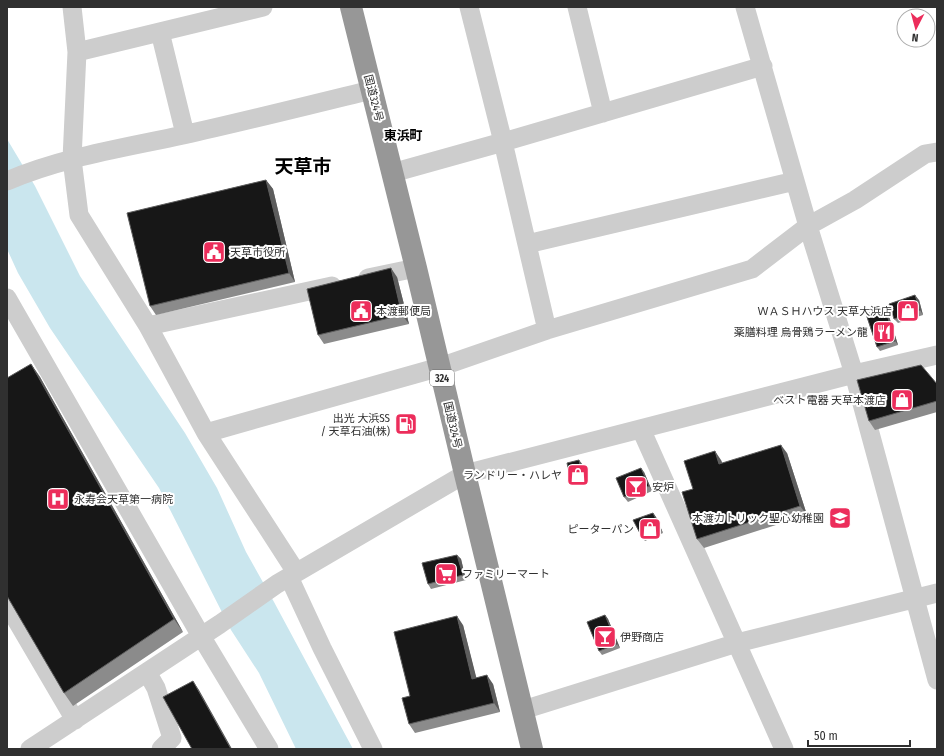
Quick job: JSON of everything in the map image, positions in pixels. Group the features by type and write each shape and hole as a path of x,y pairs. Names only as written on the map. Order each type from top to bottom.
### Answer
{"highway":[{"name":"国道324号","path":"351,7 416,268 464,474 532,749"}],"street":[{"path":"72,7 77,52 72,159 79,216 148,326 287,578 372,749"},
{"path":"77,52 263,7"},
{"path":"469,7 503,142 547,330"},
{"path":"577,7 603,113"},
{"path":"746,7 808,226 854,374 937,680"},
{"path":"160,32 185,134"},
{"path":"392,172 503,142 763,66"},
{"path":"7,180 30,171 72,159 372,90"},
{"path":"206,433 440,367 547,330 752,269 808,226 855,200 924,154 937,152"},
{"path":"527,244 795,181"},
{"path":"148,326 416,268"},
{"path":"7,298 40,371 269,749"},
{"path":"30,749 287,578 464,474 854,374 937,355"},
{"path":"641,429 784,749"},
{"path":"523,710 737,643 937,593"},
{"path":"7,604 75,720"},
{"path":"147,672 156,688 172,738 161,749"}],"water":[{"path":"7,139 35,186 80,276 185,433 217,488 246,552 353,749 296,749 259,673 231,630 159,488 50,328 18,273 7,249"}],"building":[{"name":"天草市役所","path":"266,180 289,273 150,306 127,213"},
{"name":"本渡郵便局","path":"391,268 402,315 318,335 307,289"},
{"path":"915,295 920,310 894,319 889,304"},
{"name":"薬膳料理 烏骨鶏ラーメン龍","path":"885,308 895,341 877,347 866,314"},
{"name":"永寿会天草第一病院","path":"31,364 174,619 64,693 7,596 7,378"},
{"name":"ベスト電器 天草本渡店","path":"921,365 937,384 937,401 869,421 857,380"},
{"path":"781,445 800,506 697,539 682,492 693,489 684,461 715,451 719,464"},
{"name":"ランドリー・ハレヤ","path":"579,460 583,479 571,482 567,463"},
{"name":"安炉","path":"641,468 649,486 624,497 616,478"},
{"name":"ピーターパン","path":"653,513 660,528 642,537 633,520"},
{"name":"ファミリーマート","path":"457,555 463,575 428,584 422,563"},
{"name":"伊野商店","path":"605,615 617,644 599,651 587,622"},
{"path":"457,616 472,679 487,675 494,703 409,724 402,698 410,696 394,632"},
{"path":"193,681 231,749 192,749 163,697"}],"place":[{"name":"天草市役所","path":"214,252"},
{"name":"本渡郵便局","path":"361,311"},
{"name":"ＷＡＳＨハウス 天草大浜店","path":"908,311"},
{"name":"薬膳料理 烏骨鶏ラーメン龍","path":"884,332"},
{"name":"ベスト電器 天草本渡店","path":"902,400"},
{"name":"出光 大浜SS / 天草石油(株)","path":"406,424"},
{"name":"ランドリー・ハレヤ","path":"578,475"},
{"name":"安炉","path":"636,487"},
{"name":"永寿会天草第一病院","path":"58,499"},
{"name":"本渡カトリック聖心幼稚園","path":"840,518"},
{"name":"ピーターパン","path":"650,529"},
{"name":"ファミリーマート","path":"446,574"},
{"name":"伊野商店","path":"605,637"}],"district":[{"name":"東浜町","path":"403,135"},
{"name":"天草市","path":"303,166"}]}
